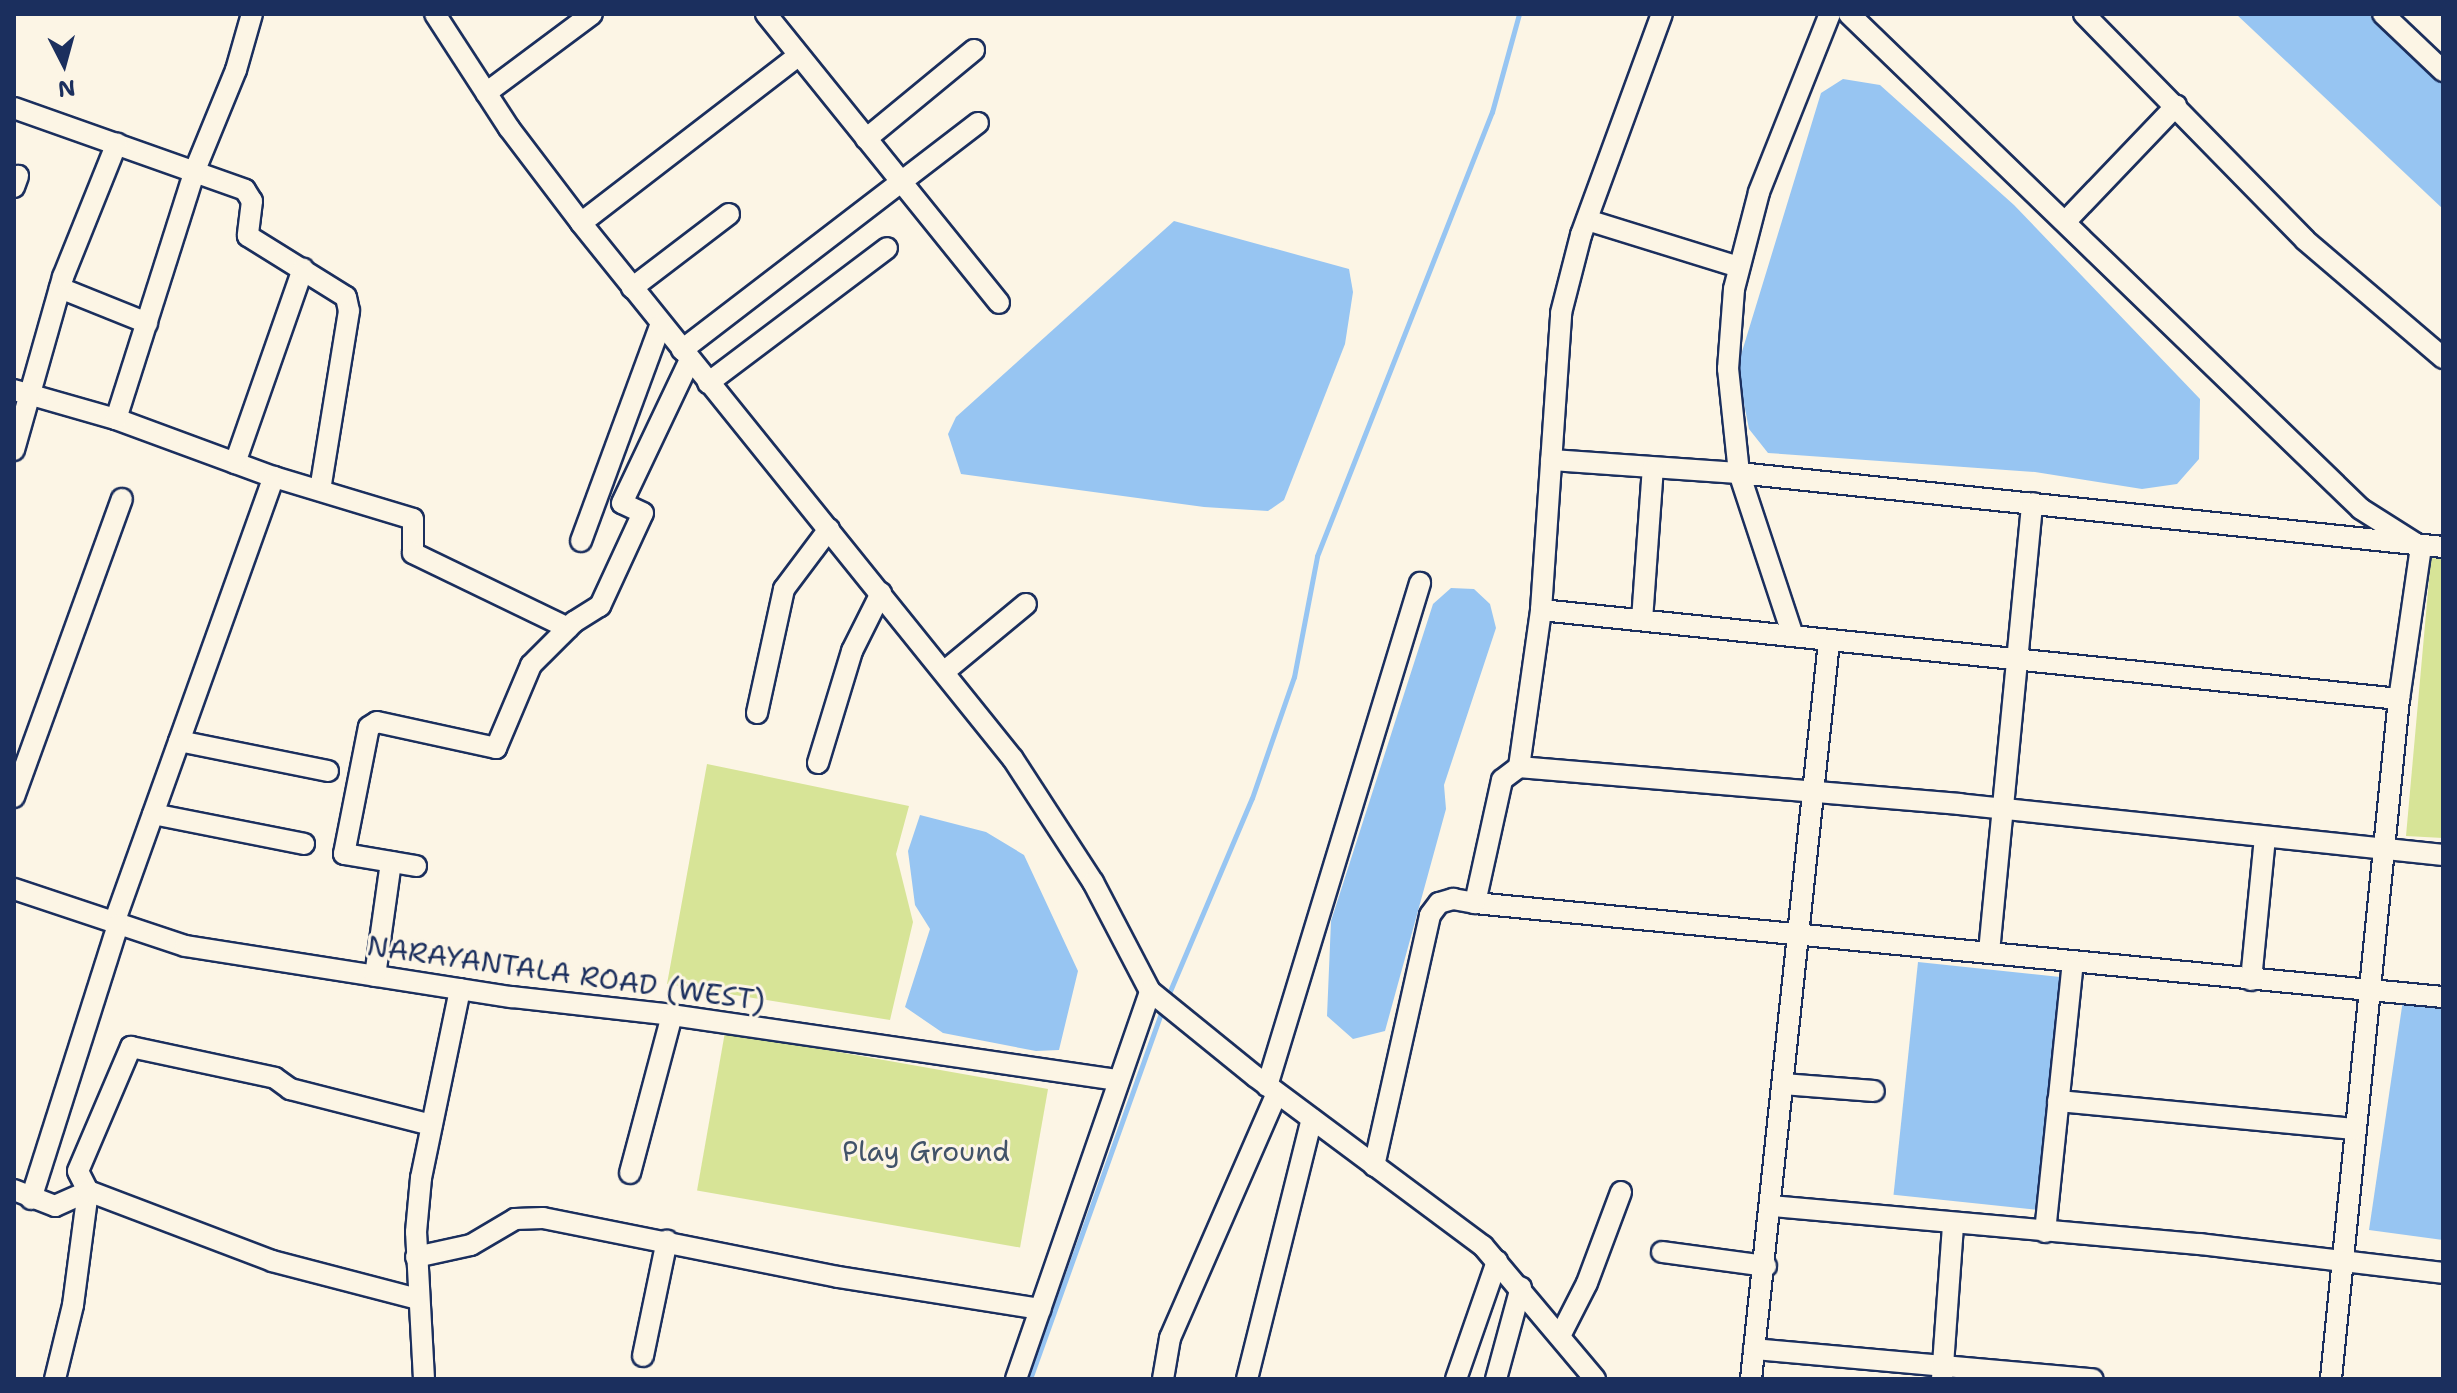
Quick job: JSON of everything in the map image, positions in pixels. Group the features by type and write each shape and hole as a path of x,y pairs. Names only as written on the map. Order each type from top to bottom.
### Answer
{"street":[{"path":"116,419 195,170 236,70 252,14"},
{"path":"435,14 486,93 581,223 1013,759 1093,882 1150,991 1272,1089 1497,1261 1595,1379"},
{"path":"486,93 592,14"},
{"path":"766,14 999,303"},
{"path":"1519,767 1541,610 1561,313 1587,220 1662,14"},
{"path":"1793,636 1739,473 1728,369 1739,267 1759,192 1830,14"},
{"path":"1849,14 2361,509 2421,547"},
{"path":"2084,14 2305,240 2443,358"},
{"path":"2383,14 2443,71"},
{"path":"866,139 974,50"},
{"path":"581,223 798,56"},
{"path":"2065,222 2176,106"},
{"path":"14,108 195,170 251,193 248,236 303,269 349,304 320,490"},
{"path":"416,866 344,854 372,723 496,748 531,665 568,628 600,606 643,513 622,503 686,355 978,123"},
{"path":"14,450 21,393 117,143"},
{"path":"632,288 729,214"},
{"path":"1587,220 1739,267"},
{"path":"708,383 887,248"},
{"path":"235,463 303,269"},
{"path":"60,288 147,323"},
{"path":"581,541 661,324"},
{"path":"21,393 116,419 274,477 413,519 413,553 568,628"},
{"path":"1551,460 1739,473 2443,547"},
{"path":"1642,620 1653,468"},
{"path":"274,477 153,814 22,1194 55,1206 88,1191 285,1265 418,1299"},
{"path":"14,797 122,499"},
{"path":"1989,952 2032,503"},
{"path":"757,713 784,589 829,529"},
{"path":"2331,1379 2399,699 2421,547"},
{"path":"1163,1379 1170,1338 1272,1089 1420,583"},
{"path":"818,763 852,651 881,593"},
{"path":"945,671 1026,604"},
{"path":"1541,610 2399,699"},
{"path":"1751,1379 1766,1266 1796,937 1815,792 1829,642"},
{"path":"179,741 328,771"},
{"path":"1475,903 1502,780 1519,767 2003,808 2443,855"},
{"path":"153,814 304,844"},
{"path":"2251,980 2265,838"},
{"path":"375,976 391,862"},
{"name":"NARAYANTALA ROAD (WEST)","path":"14,889 185,946 460,989 672,1015 1118,1080"},
{"path":"1374,1166 1430,915 1439,903 1453,899 1796,937 1989,952 2443,997"},
{"path":"2045,1232 2073,962"},
{"path":"424,1379 416,1257 421,1178 460,989"},
{"path":"1016,1379 1150,991"},
{"path":"630,1173 672,1015"},
{"path":"55,1379 73,1305 88,1191 78,1171 131,1047 275,1078 290,1089 431,1125"},
{"path":"1783,1084 1874,1091"},
{"path":"2058,1101 2355,1129"},
{"path":"1247,1379 1312,1119"},
{"path":"1560,1336 1587,1283 1621,1192"},
{"path":"1772,1206 2443,1273"},
{"path":"416,1257 471,1245 515,1219 543,1218 667,1240 838,1277 1040,1309"},
{"path":"1943,1371 1953,1225"},
{"path":"643,1356 667,1240"},
{"path":"1662,1252 1766,1266"},
{"path":"1456,1379 1497,1261"},
{"path":"1496,1379 1521,1287"},
{"path":"1754,1349 1943,1371 2093,1379"}],"green space":[{"path":"2431,558 2443,559 2443,838 2406,836"},
{"path":"707,764 909,806 896,854 913,922 890,1020 667,984"},
{"name":"Play Ground","path":"725,1032 1048,1089 1020,1248 697,1191"}],"water":[{"path":"2236,14 2368,14 2443,84 2443,209"},
{"path":"1843,79 1880,85 2014,205 2200,399 2199,459 2177,484 2142,489 2035,472 1768,453 1749,429 1737,368 1821,93"},
{"path":"1174,221 1349,269 1353,292 1345,344 1284,500 1268,511 1204,507 961,474 948,434 956,417"},
{"path":"1451,588 1474,589 1490,604 1496,628 1444,785 1446,809 1385,1031 1353,1039 1327,1016 1331,921 1433,604"},
{"path":"920,815 986,832 1024,855 1078,971 1059,1050 1036,1051 943,1033 905,1007 930,929 915,905 908,851"},
{"path":"1918,962 2060,977 2036,1210 1894,1195"},
{"path":"2403,1000 2443,1004 2443,1240 2369,1230"}],"waterway":[{"path":"1167,998 1252,798 1294,677 1317,556 1492,112 1519,14"},
{"path":"1030,1379 1163,1007"}]}
